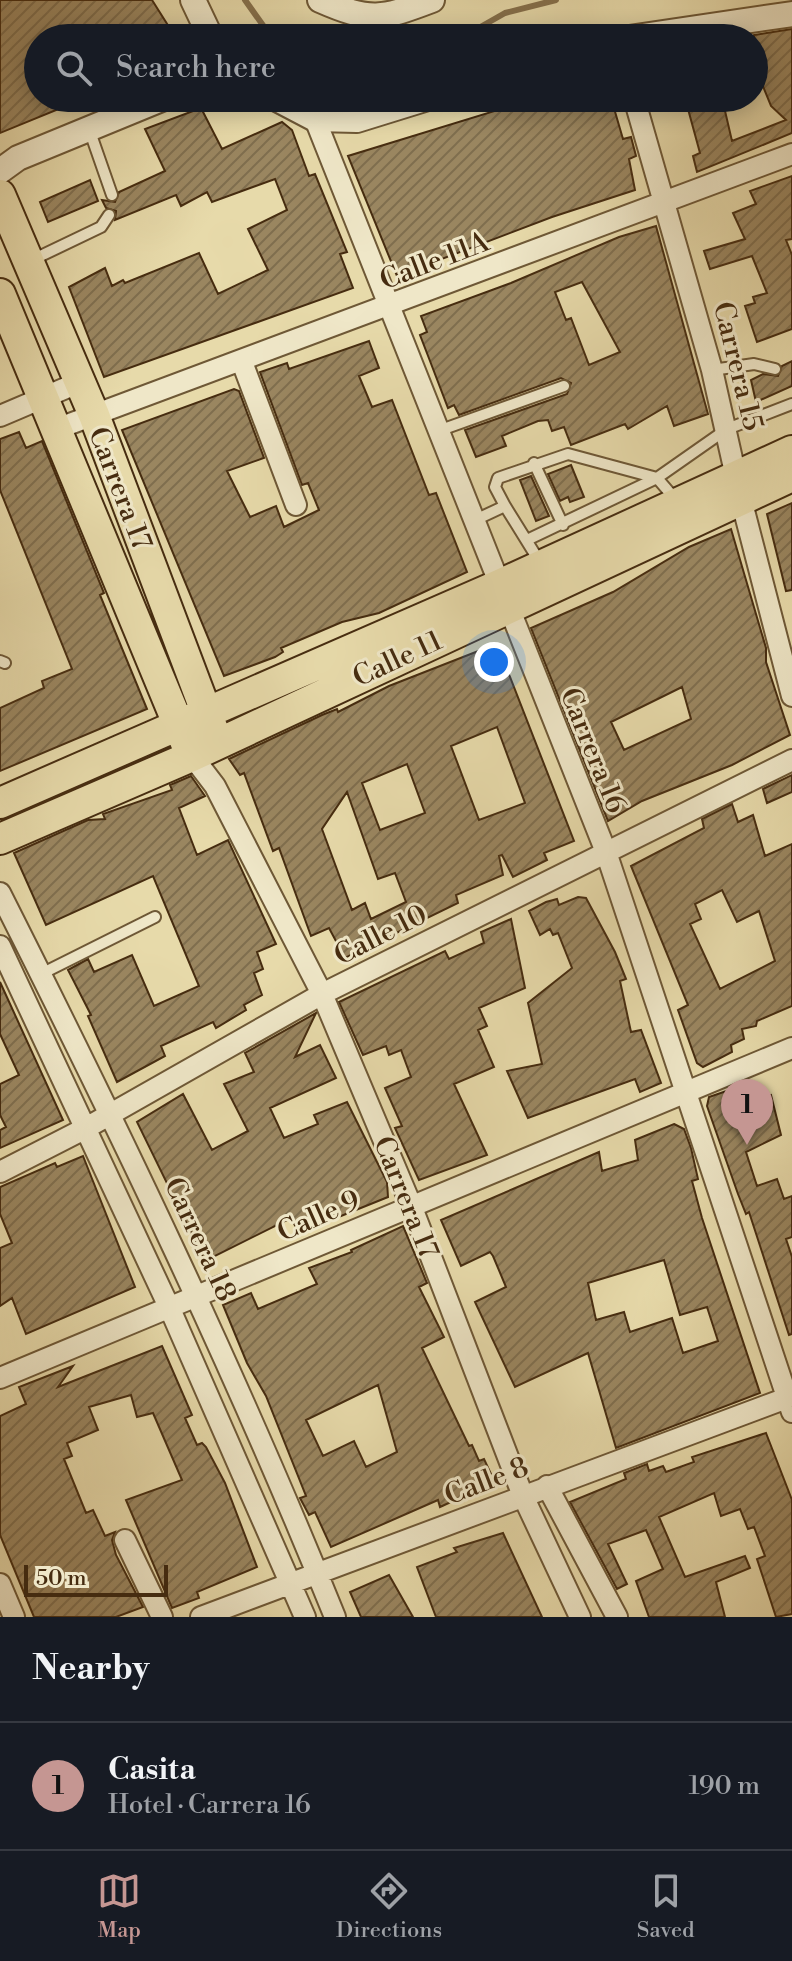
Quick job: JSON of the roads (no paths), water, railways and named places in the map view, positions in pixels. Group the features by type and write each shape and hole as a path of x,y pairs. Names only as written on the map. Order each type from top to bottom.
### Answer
{"main road":[{"name":"Carrera 17","path":"0,195 94,415 205,712 206,749"},
{"name":"Carrera 17","path":"0,294 59,428 177,724 206,749"},
{"name":"Calle 11","path":"0,839 206,749 501,596 739,488 792,451"},
{"name":"Calle 11","path":"0,803 205,712 501,596 534,553 680,504 792,476"}],"street":[{"path":"193,0 204,24"},
{"path":"320,0 350,14 386,17 432,0"},
{"path":"724,24 792,14"},
{"path":"6,162 130,112"},
{"path":"302,112 315,119 357,120 383,112"},
{"name":"Carrera 15","path":"638,112 712,370 792,696"},
{"name":"Carrera 16","path":"315,119 501,596 606,852 790,1402"},
{"name":"Calle 11A","path":"59,428 792,154"},
{"path":"242,362 296,505"},
{"path":"0,416 80,382"},
{"name":"Carrera 17","path":"206,749 215,786 322,994 411,1205 523,1496 580,1617"},
{"name":"Carrera 17","path":"206,749 215,786"},
{"name":"Calle 10","path":"0,1172 86,1128 322,994 792,760"},
{"name":"Carrera 18","path":"0,893 111,1113 198,1297 335,1617"},
{"name":"Carrera 18","path":"0,946 170,1309 305,1617"},
{"name":"Calle 9","path":"0,1378 792,1048"},
{"name":"Calle 8","path":"201,1617 547,1486 790,1402"},
{"path":"547,1486 617,1617"},
{"path":"125,1540 162,1617"},
{"path":"0,1584 14,1617"}],"lane":[{"path":"89,129 112,195"},
{"path":"29,262 101,227 109,215"},
{"path":"712,370 754,364 775,369"},
{"path":"437,431 564,386"},
{"path":"680,504 657,478 568,454 534,463 498,478 495,487 534,553 563,525 657,478 727,429 792,404"},
{"path":"534,463 563,525"},
{"path":"472,521 505,506"},
{"path":"41,974 155,917"}],"waterway":[{"path":"245,0 262,24"},
{"path":"486,24 505,13 556,0"}],"place":[{"name":"Casita","path":"747,1145"}]}
